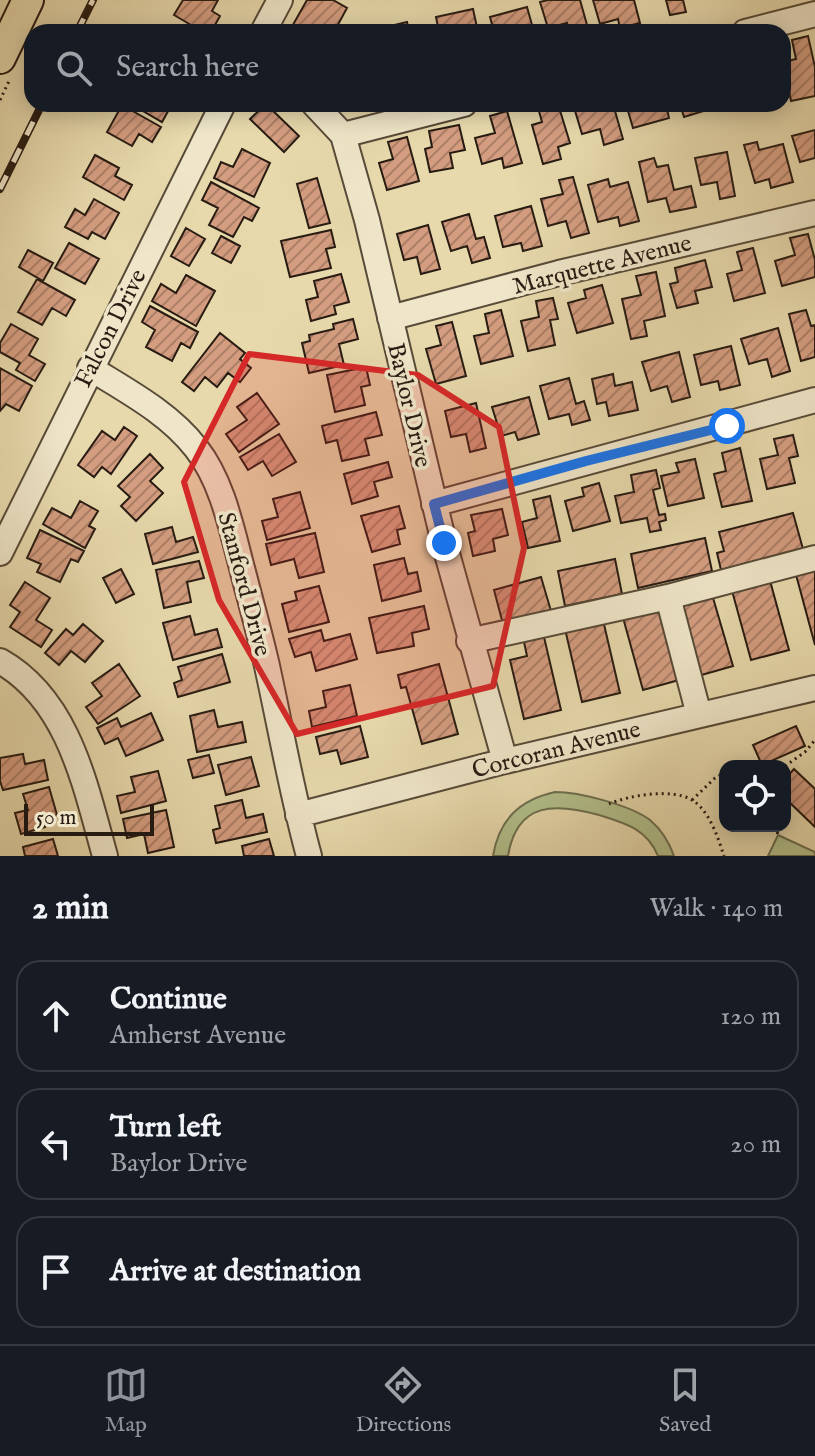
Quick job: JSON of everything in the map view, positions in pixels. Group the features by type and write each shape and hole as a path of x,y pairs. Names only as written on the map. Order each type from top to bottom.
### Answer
{"main road":[{"path":"0,58 28,0"}],"street":[{"path":"267,24 280,0"},
{"path":"776,24 815,14"},
{"name":"Falcon Drive","path":"0,553 219,112"},
{"name":"Baylor Drive","path":"321,112 343,135 367,220 469,641 505,761"},
{"path":"343,135 433,112"},
{"name":"Marquette Avenue","path":"390,318 573,270 815,213"},
{"name":"Stanford Drive","path":"90,368 169,421 196,448 213,476 231,528 266,662 309,856"},
{"path":"434,504 815,400"},
{"path":"469,641 668,597 815,558"},
{"path":"668,597 699,715"},
{"path":"0,661 28,682 58,717 84,783 105,856"},
{"name":"Corcoran Avenue","path":"298,815 505,761 815,688"}],"path":[{"path":"791,762 815,740"},
{"path":"692,800 719,776"},
{"path":"609,804 626,797 647,794 692,800 717,832 724,856"}],"highlighted area":[{"path":"249,354 418,375 499,427 524,548 493,686 297,734 219,600 184,482"}],"green space":[{"path":"555,792 604,800 641,814 662,832 674,856 658,856 648,839 626,824 583,811 554,808 529,816 520,825 508,856 493,856 500,832 513,814 531,800"},
{"path":"778,835 815,852 815,856 768,856"}],"building":[{"path":"183,0 218,0 212,11 220,16 216,24 189,24 174,15"},
{"path":"307,0 333,0 347,8 338,24 293,24"},
{"path":"580,0 587,24 547,24 540,2"},
{"path":"593,0 634,0 640,23 619,24 618,19 600,24"},
{"path":"666,0 683,0 686,12 670,15"},
{"path":"527,7 532,24 492,24 490,17"},
{"path":"473,9 476,24 437,24 436,17"},
{"path":"808,36 815,67 815,96 791,101 791,60 796,59 792,40"},
{"path":"118,112 134,112 161,127 152,142 139,134 132,146 107,132"},
{"path":"145,112 168,112 162,122"},
{"path":"257,112 274,112 299,136 284,152 250,119"},
{"path":"507,112 522,163 504,168 502,158 482,164 475,138 495,133 490,116"},
{"path":"539,112 560,112 570,143 558,147 561,159 543,164 532,125 542,122"},
{"path":"575,112 615,112 623,139 604,145 600,129 582,134"},
{"path":"628,112 668,112 669,118 633,128"},
{"path":"682,112 700,112 684,117"},
{"path":"459,125 465,150 450,153 453,168 430,172 425,149 432,147 429,131"},
{"path":"815,130 815,158 800,162 792,136"},
{"path":"407,137 419,181 387,190 379,163 393,159 388,142"},
{"path":"757,142 759,150 783,144 793,182 771,188 769,179 755,183 744,145"},
{"path":"242,149 270,163 254,197 214,178 221,162 233,167"},
{"path":"727,152 735,196 720,199 717,182 701,185 695,158"},
{"path":"95,155 119,168 115,176 132,185 124,200 83,177"},
{"path":"654,158 657,167 668,165 674,190 691,186 696,207 670,212 666,198 648,202 639,162"},
{"path":"573,177 589,233 571,238 566,221 548,226 541,199 563,194 559,180"},
{"path":"317,178 330,223 309,228 297,184"},
{"path":"608,179 610,187 628,182 639,221 620,226 618,217 598,222 588,185"},
{"path":"211,182 259,208 252,221 244,217 233,237 209,225 218,208 202,200"},
{"path":"94,199 119,213 105,239 92,232 88,239 65,227 75,209 85,215"},
{"path":"531,206 542,246 523,251 521,243 503,247 495,216"},
{"path":"469,214 476,239 484,237 490,258 472,263 467,246 451,251 442,222"},
{"path":"428,225 440,269 421,274 417,257 404,260 397,234"},
{"path":"186,228 205,239 189,266 171,256"},
{"path":"331,230 335,247 326,249 331,268 290,277 281,241"},
{"path":"808,234 815,260 815,277 782,286 775,261 795,255 790,238"},
{"path":"221,236 240,246 231,263 212,253"},
{"path":"69,243 99,259 85,284 55,268"},
{"path":"753,248 765,293 734,301 727,274 742,270 737,252"},
{"path":"28,250 53,263 43,281 19,267"},
{"path":"705,260 712,287 695,291 698,303 677,308 670,284 678,282 675,268"},
{"path":"656,272 665,316 644,321 647,336 631,339 622,299 641,295 636,276"},
{"path":"341,274 349,302 334,306 336,314 311,321 306,300 318,297 314,281"},
{"path":"186,275 215,291 196,326 152,301 161,284 176,293"},
{"path":"37,279 75,300 66,316 52,308 42,325 18,312"},
{"path":"602,285 613,323 577,333 568,303 586,298 584,290"},
{"path":"553,298 558,319 550,320 555,345 528,351 521,321 539,317 536,301"},
{"path":"150,306 198,332 190,348 181,343 172,361 146,347 155,330 142,322"},
{"path":"501,310 513,356 481,364 474,336 489,333 485,314"},
{"path":"806,310 811,326 815,325 815,357 801,361 789,314"},
{"path":"353,319 358,339 339,344 344,365 309,373 302,343 310,341 309,335 334,329 333,324"},
{"path":"452,322 466,376 436,384 426,349 441,345 436,326"},
{"path":"11,324 38,339 29,355 45,364 35,381 16,370 20,363 0,352 0,343"},
{"path":"778,328 790,371 772,377 767,359 749,364 741,339"},
{"path":"220,333 245,353 240,359 251,368 240,382 228,373 217,387 205,377 194,391 182,382"},
{"path":"731,346 740,385 720,390 718,381 701,385 694,355"},
{"path":"679,352 690,397 672,402 667,386 651,391 642,362"},
{"path":"366,367 370,385 361,387 365,405 335,412 327,375"},
{"path":"0,368 32,386 19,411 6,404 0,411"},
{"path":"613,374 615,386 632,382 638,410 609,416 606,402 597,404 592,379"},
{"path":"569,378 576,404 584,401 590,420 572,425 569,414 549,419 540,386"},
{"path":"257,393 279,424 239,452 226,434 247,420 237,407"},
{"path":"529,397 539,434 518,440 515,432 501,436 492,407"},
{"path":"476,403 486,448 470,452 466,434 451,437 445,411"},
{"path":"376,412 382,435 365,439 369,455 342,461 337,440 326,443 322,426"},
{"path":"124,427 137,436 111,474 102,467 94,477 78,465 102,431 115,440"},
{"path":"279,434 296,462 272,476 263,461 248,470 240,457"},
{"path":"793,435 798,456 789,458 795,483 767,489 760,459 778,455 774,439"},
{"path":"740,448 752,501 722,507 714,474 726,471 722,453"},
{"path":"150,454 163,468 150,481 163,493 136,521 121,506 130,497 118,486"},
{"path":"695,459 704,498 668,506 661,476 679,472 676,463"},
{"path":"388,462 392,477 374,482 378,496 352,504 344,474"},
{"path":"656,470 660,488 653,490 659,515 665,514 666,520 659,522 661,530 650,532 647,518 621,523 615,496 634,492 631,475"},
{"path":"599,483 610,521 573,531 565,501 584,496 582,488"},
{"path":"300,492 310,528 267,540 262,521 278,517 273,499"},
{"path":"550,496 560,541 528,548 522,522 537,518 533,500"},
{"path":"80,501 98,511 89,526 95,529 85,548 43,524 52,508 71,518"},
{"path":"399,506 405,528 397,530 400,544 372,552 361,516"},
{"path":"502,509 508,535 493,539 495,551 473,556 468,533 475,531 471,515"},
{"path":"793,513 803,549 721,570 717,553 724,551 719,532"},
{"path":"172,527 176,542 193,537 198,552 153,564 145,534"},
{"path":"40,530 84,551 78,562 71,559 60,582 37,572 41,564 27,558"},
{"path":"315,533 324,572 299,578 294,559 271,565 266,544"},
{"path":"705,538 712,571 638,588 631,554"},
{"path":"404,558 408,574 417,572 421,591 382,601 374,565"},
{"path":"615,559 622,594 565,606 558,571"},
{"path":"199,561 204,578 187,582 191,602 164,608 156,570"},
{"path":"815,566 815,645 795,571"},
{"path":"121,569 134,594 116,603 103,578"},
{"path":"541,577 551,611 503,624 494,590"},
{"path":"769,577 789,650 751,660 731,587"},
{"path":"25,582 50,598 36,620 52,630 41,647 10,627 20,612 10,605"},
{"path":"319,586 329,622 289,632 282,604 297,600 295,592"},
{"path":"711,591 733,666 698,676 676,601"},
{"path":"657,605 679,680 643,690 622,614"},
{"path":"424,606 429,629 412,633 414,646 377,653 369,618"},
{"path":"190,616 195,635 217,629 222,647 173,660 163,623"},
{"path":"603,620 620,693 582,702 565,629"},
{"path":"83,624 103,641 85,662 71,651 59,665 45,653 66,629 73,635"},
{"path":"321,630 324,641 350,634 357,659 316,671 311,652 295,657 289,639"},
{"path":"544,637 561,710 524,719 510,660 527,656 524,642"},
{"path":"222,654 230,682 178,697 174,683 182,680 178,667"},
{"path":"119,664 140,696 98,724 86,707 102,696 92,683"},
{"path":"439,664 458,734 422,744 406,687 401,688 398,675"},
{"path":"350,685 357,716 312,727 309,711 326,707 323,691"},
{"path":"214,710 218,727 242,722 246,742 197,752 190,716"},
{"path":"151,713 163,740 126,756 118,738 105,744 97,728 117,718 121,727"},
{"path":"360,726 368,757 341,764 337,750 320,754 316,737"},
{"path":"796,726 805,746 773,760 760,760 753,745"},
{"path":"23,754 25,764 44,760 48,780 3,790 0,758"},
{"path":"209,755 214,773 193,778 188,760"},
{"path":"251,757 259,786 226,795 218,765"},
{"path":"794,769 815,789 815,827 791,804 791,772"},
{"path":"158,771 166,801 121,813 117,796 135,792 131,777"},
{"path":"49,787 57,815 43,819 45,827 21,834 15,813 28,810 23,794"},
{"path":"242,800 246,818 263,814 267,832 216,843 213,830 220,828 215,806"},
{"path":"166,810 174,847 148,853 144,834 127,838 123,819"},
{"path":"53,839 58,856 25,856 23,847"},
{"path":"269,839 274,856 244,856 242,846"}],"railway":[{"path":"81,24 93,0"},
{"path":"0,189 38,112"}],"route":[{"path":"444,543 434,504 586,461 727,426"}]}
